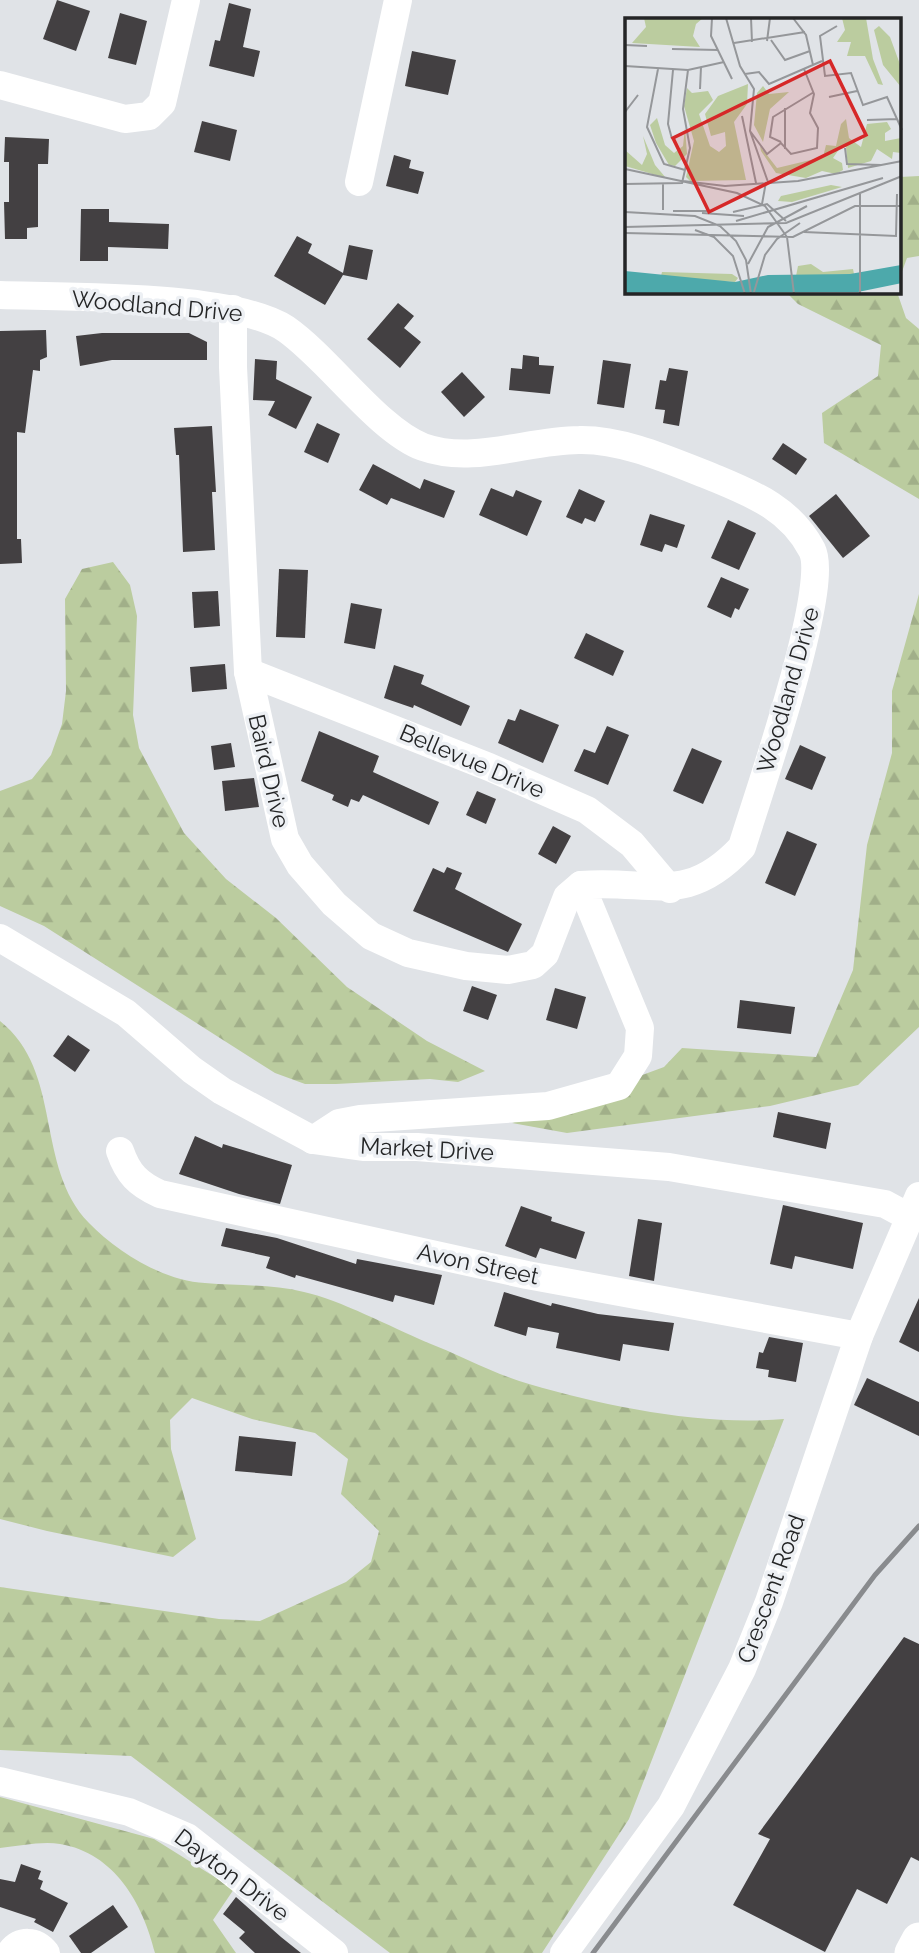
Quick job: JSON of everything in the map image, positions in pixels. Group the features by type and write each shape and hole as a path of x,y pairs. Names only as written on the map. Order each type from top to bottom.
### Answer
{"main road":[{"path":"912,1953 919,1940"}],"street":[{"path":"0,85 124,119 149,116 162,103 186,0"},
{"path":"359,182 398,0"},
{"name":"Woodland Drive","path":"0,295 167,302 250,312 284,328 313,351 399,434 423,447 452,453 579,440 609,443 673,462 760,496 789,517 813,552 816,576 811,618 742,847 724,867 693,883 670,889 617,882 581,885"},
{"name":"Baird Drive","path":"233,309 233,367 248,672 285,839 300,865 334,904 371,936 408,953 466,966 508,970 533,965 545,954 567,897 581,885"},
{"name":"Bellevue Drive","path":"248,672 489,767 587,810 632,844 670,889"},
{"path":"313,1140 339,1123 360,1119 548,1106 619,1086 638,1056 640,1028 581,885"},
{"name":"Market Drive","path":"0,938 126,1013 192,1070 222,1091 313,1140 363,1147 417,1147 669,1167 884,1204 912,1224"},
{"name":"Avon Street","path":"120,1151 126,1168 141,1186 160,1194 527,1275 859,1336"},
{"name":"Crescent Road","path":"564,1953 671,1806 742,1669 769,1602 859,1336 912,1224"},
{"name":"Dayton Drive","path":"0,1781 129,1812 187,1837 334,1953"},
{"path":"10,1953 21,1943 29,1942 37,1944 46,1953"}],"green space":[{"path":"919,176 919,256 907,258 902,272 902,177"},
{"path":"788,294 898,294 906,318 919,329 919,499 824,443 822,413 878,376 881,345 798,304"},
{"path":"113,562 130,585 137,616 133,715 139,748 184,833 226,879 276,918 347,987 427,1041 485,1071 458,1082 430,1079 305,1084 275,1073 44,926 0,906 0,791 32,779 51,755 62,724 66,691 65,599 82,569"},
{"path":"919,594 919,1027 858,1085 770,1106 567,1133 512,1123 664,1067 682,1048 816,1057 853,970 867,845 892,753 892,691"},
{"path":"0,1021 20,1042 33,1066 42,1092 61,1175 72,1200 100,1234 142,1263 189,1281 279,1288 318,1296 503,1375 591,1400 688,1417 720,1420 784,1419 629,1819 542,1953 390,1953 131,1756 0,1750 0,1587 219,1619 260,1621 346,1582 371,1562 379,1531 341,1494 348,1459 315,1433 252,1419 192,1398 170,1420 171,1449 196,1539 173,1557 0,1519"},
{"path":"0,1797 154,1839 234,1889 213,1920 236,1953 155,1953 134,1899 124,1884 96,1858 79,1849 53,1843 0,1848"}],"building":[{"path":"57,0 90,11 76,51 43,39"},
{"path":"229,3 251,9 243,47 260,51 254,77 209,66 215,40 220,41"},
{"path":"120,13 147,21 136,65 108,58"},
{"path":"412,51 456,60 448,95 405,86"},
{"path":"202,121 237,130 230,161 194,152"},
{"path":"5,137 49,139 48,164 38,164 38,227 27,228 27,239 5,239 4,202 9,202 9,162 4,162"},
{"path":"394,155 411,160 409,168 424,172 418,194 386,186"},
{"path":"81,209 109,209 109,222 169,224 168,249 108,247 108,261 80,261"},
{"path":"297,236 312,244 308,253 343,273 349,245 373,250 367,280 343,275 325,305 274,276"},
{"path":"398,303 414,316 404,328 421,342 400,368 367,339"},
{"path":"46,330 47,357 40,360 40,371 33,370 25,433 17,432 17,539 21,539 22,563 0,564 0,331"},
{"path":"102,333 189,333 207,342 207,360 112,360 80,366 76,336"},
{"path":"523,355 539,357 539,365 554,366 550,394 509,390 511,368 522,369"},
{"path":"255,359 277,361 276,379 312,397 296,429 268,415 275,401 253,400"},
{"path":"603,360 631,364 624,408 597,404"},
{"path":"669,368 688,371 679,426 663,423 665,410 655,409 660,380 666,381"},
{"path":"462,372 485,397 464,417 441,392"},
{"path":"317,423 340,434 328,463 304,452"},
{"path":"212,426 216,492 212,492 215,550 183,552 179,455 176,455 174,428"},
{"path":"783,443 807,459 796,475 772,459"},
{"path":"373,464 420,489 424,479 455,491 444,518 391,498 387,505 359,490"},
{"path":"491,488 513,497 516,490 542,501 527,536 479,515"},
{"path":"579,489 605,501 595,522 585,518 582,524 566,517"},
{"path":"836,494 870,536 843,558 809,516"},
{"path":"650,514 685,525 677,548 665,544 662,552 640,545"},
{"path":"728,520 756,533 739,570 711,558"},
{"path":"279,569 308,570 305,638 276,637"},
{"path":"721,577 749,589 739,610 735,608 731,618 707,607"},
{"path":"218,591 220,626 194,628 192,592"},
{"path":"351,603 382,609 375,649 344,643"},
{"path":"586,633 624,651 613,676 574,658"},
{"path":"225,664 227,689 192,692 190,667"},
{"path":"394,665 424,675 421,684 470,706 461,726 414,705 413,708 384,698"},
{"path":"520,709 559,725 543,763 498,743 508,719 515,721"},
{"path":"607,726 629,735 608,785 574,771 584,749 595,753"},
{"path":"319,731 379,756 373,772 439,802 429,825 363,795 359,802 351,799 348,807 332,800 334,795 301,781"},
{"path":"231,743 235,767 214,770 211,746"},
{"path":"800,745 826,757 812,790 785,779"},
{"path":"692,748 722,761 703,804 673,791"},
{"path":"254,778 259,807 225,811 222,781"},
{"path":"477,791 496,799 486,824 466,815"},
{"path":"553,826 571,836 556,864 538,854"},
{"path":"787,831 817,844 795,896 765,883"},
{"path":"447,867 462,873 455,889 522,924 508,952 413,911 433,868 444,873"},
{"path":"472,986 497,995 488,1020 463,1011"},
{"path":"555,988 586,997 577,1029 546,1020"},
{"path":"740,1000 795,1007 791,1034 737,1028"},
{"path":"68,1035 90,1050 75,1072 53,1056"},
{"path":"778,1112 831,1123 826,1149 773,1137"},
{"path":"195,1136 222,1148 223,1144 292,1165 280,1204 179,1174"},
{"path":"783,1205 863,1223 853,1269 795,1256 792,1269 770,1264"},
{"path":"521,1206 552,1217 551,1221 585,1232 576,1259 540,1248 536,1258 505,1246"},
{"path":"638,1219 662,1223 654,1281 629,1276"},
{"path":"226,1228 277,1238 356,1264 357,1259 442,1275 434,1305 395,1295 393,1302 296,1275 295,1278 266,1268 270,1257 221,1246"},
{"path":"504,1292 551,1306 552,1303 598,1314 674,1323 669,1351 623,1344 620,1361 556,1348 559,1333 528,1327 526,1336 494,1326"},
{"path":"919,1298 919,1352 899,1342"},
{"path":"769,1337 803,1343 796,1382 768,1377 769,1370 756,1368 759,1352 763,1353"},
{"path":"867,1378 919,1402 919,1436 854,1405"},
{"path":"239,1436 296,1442 292,1476 235,1471"},
{"path":"904,1637 919,1644 919,1861 911,1857 887,1904 857,1889 825,1952 733,1905 770,1839 758,1834"},
{"path":"21,1864 41,1871 38,1879 43,1881 40,1889 68,1903 53,1932 34,1922 36,1919 0,1907 0,1879 15,1882"},
{"path":"236,1897 301,1953 255,1953 239,1938 245,1932 223,1914"},
{"path":"113,1905 128,1927 91,1953 81,1953 69,1936"}],"railway":[{"path":"593,1953 875,1575 919,1526"}]}
